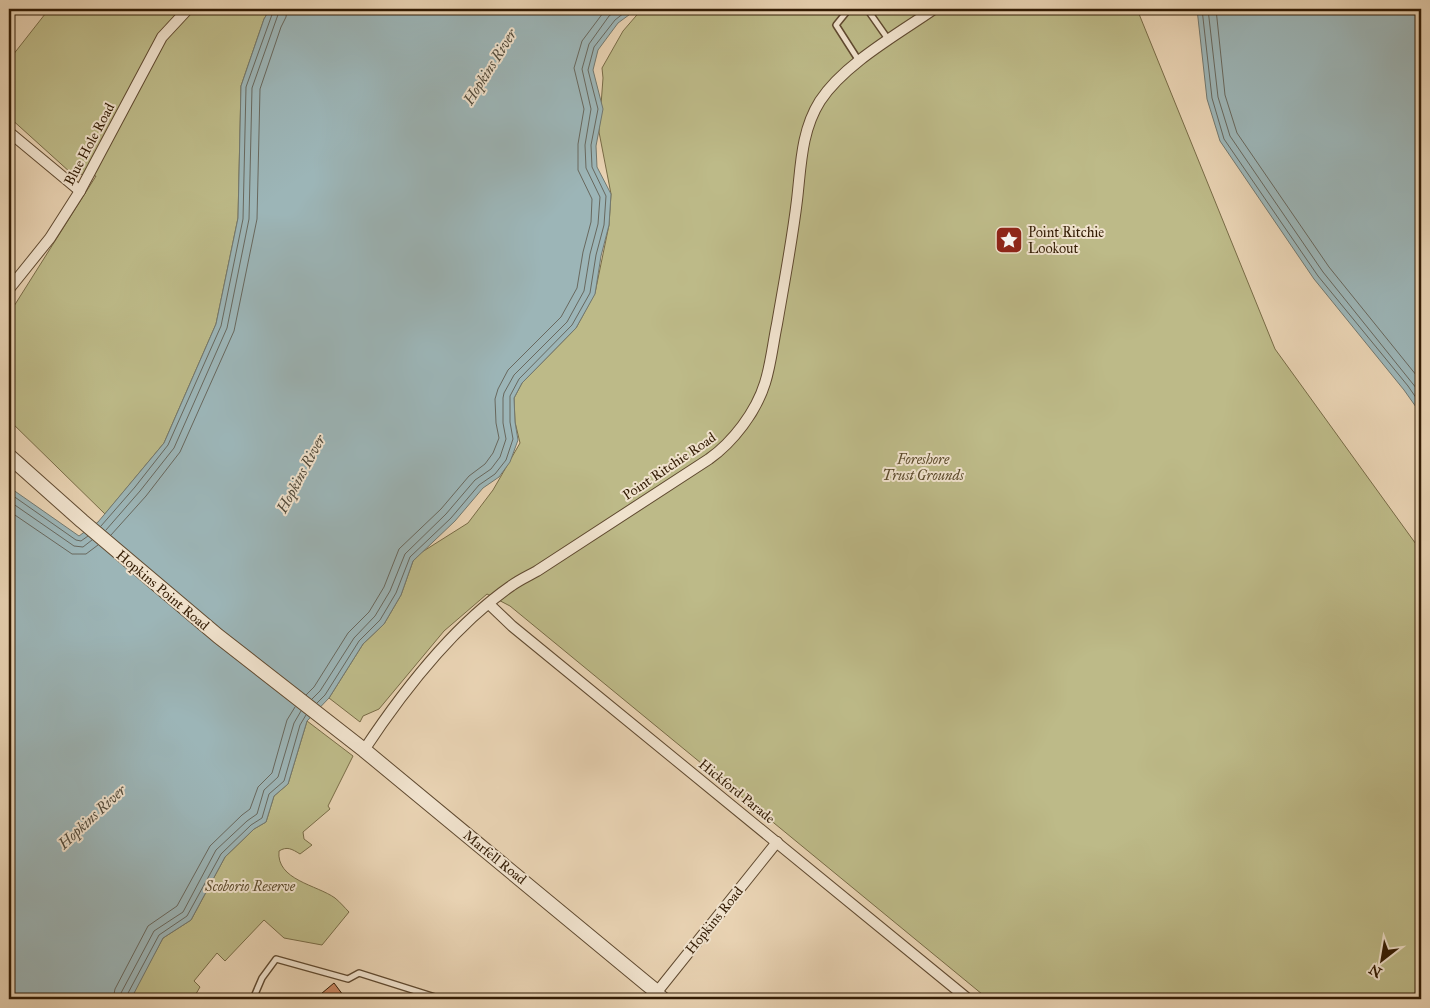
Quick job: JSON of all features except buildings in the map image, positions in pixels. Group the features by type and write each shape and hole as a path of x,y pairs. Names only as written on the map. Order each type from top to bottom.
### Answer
{"street":[{"name":"Blue Hole Road","path":"9,289 50,238 80,191 162,37 188,9"},
{"name":"Point Ritchie Road","path":"364,750 421,672 454,636 489,604 511,586 716,454 734,436 748,417 765,384 791,248 804,137 811,118 832,86 858,61 934,9"},
{"path":"9,132 80,191"},
{"name":"Hopkins Point Road","path":"9,456 82,521 218,636 322,717"},
{"name":"Hickford Parade","path":"489,604 512,626 968,999"},
{"name":"Marfell Road","path":"322,717 364,750 658,997"},
{"name":"Hopkins Road","path":"658,997 777,842"}],"lane":[{"path":"850,9 836,25 858,61"},
{"path":"867,9 889,40"},
{"path":"253,999 262,978 276,959 348,979 359,973 437,999"}],"green space":[{"path":"49,9 270,9 264,19 241,86 238,218 216,324 164,443 105,514 9,420 9,314 96,176 71,173 9,117 9,60"},
{"name":"Foreshore Trust Grounds","path":"642,9 1137,9 1275,349 1421,551 1421,999 988,999 510,606 487,594 444,631 379,709 363,716 360,722 329,698 363,644 384,624 401,595 413,561 422,552 468,523 493,490 520,443 515,422 514,398 522,383 576,328 595,293 609,225 611,194 599,132 602,68 623,31"},
{"name":"Scoborio Reserve","path":"307,721 353,756 328,806 330,809 303,832 304,839 312,845 300,854 290,849 282,849 279,851 280,861 284,869 291,875 335,898 349,912 322,945 284,938 264,920 225,961 217,953 194,981 200,987 193,999 130,999 163,938 191,920 225,857 254,829 266,822 274,796 288,784"}],"water":[{"name":"Hopkins River","path":"270,9 637,9 618,23 598,50 593,70 603,109 596,146 597,167 611,194 609,225 601,256 595,294 576,328 522,383 514,398 518,440 510,462 499,477 483,488 455,521 413,561 401,595 384,624 363,644 329,698 307,721 288,784 274,796 266,822 254,829 225,857 191,920 163,938 131,999 9,999 9,487 79,536 98,522 164,443 216,324 238,218 241,86 264,19"},
{"path":"1197,9 1421,9 1421,414 1404,390 1314,279 1220,141 1207,99"}],"place":[{"name":"Point Ritchie Lookout","path":"1009,240"}]}
